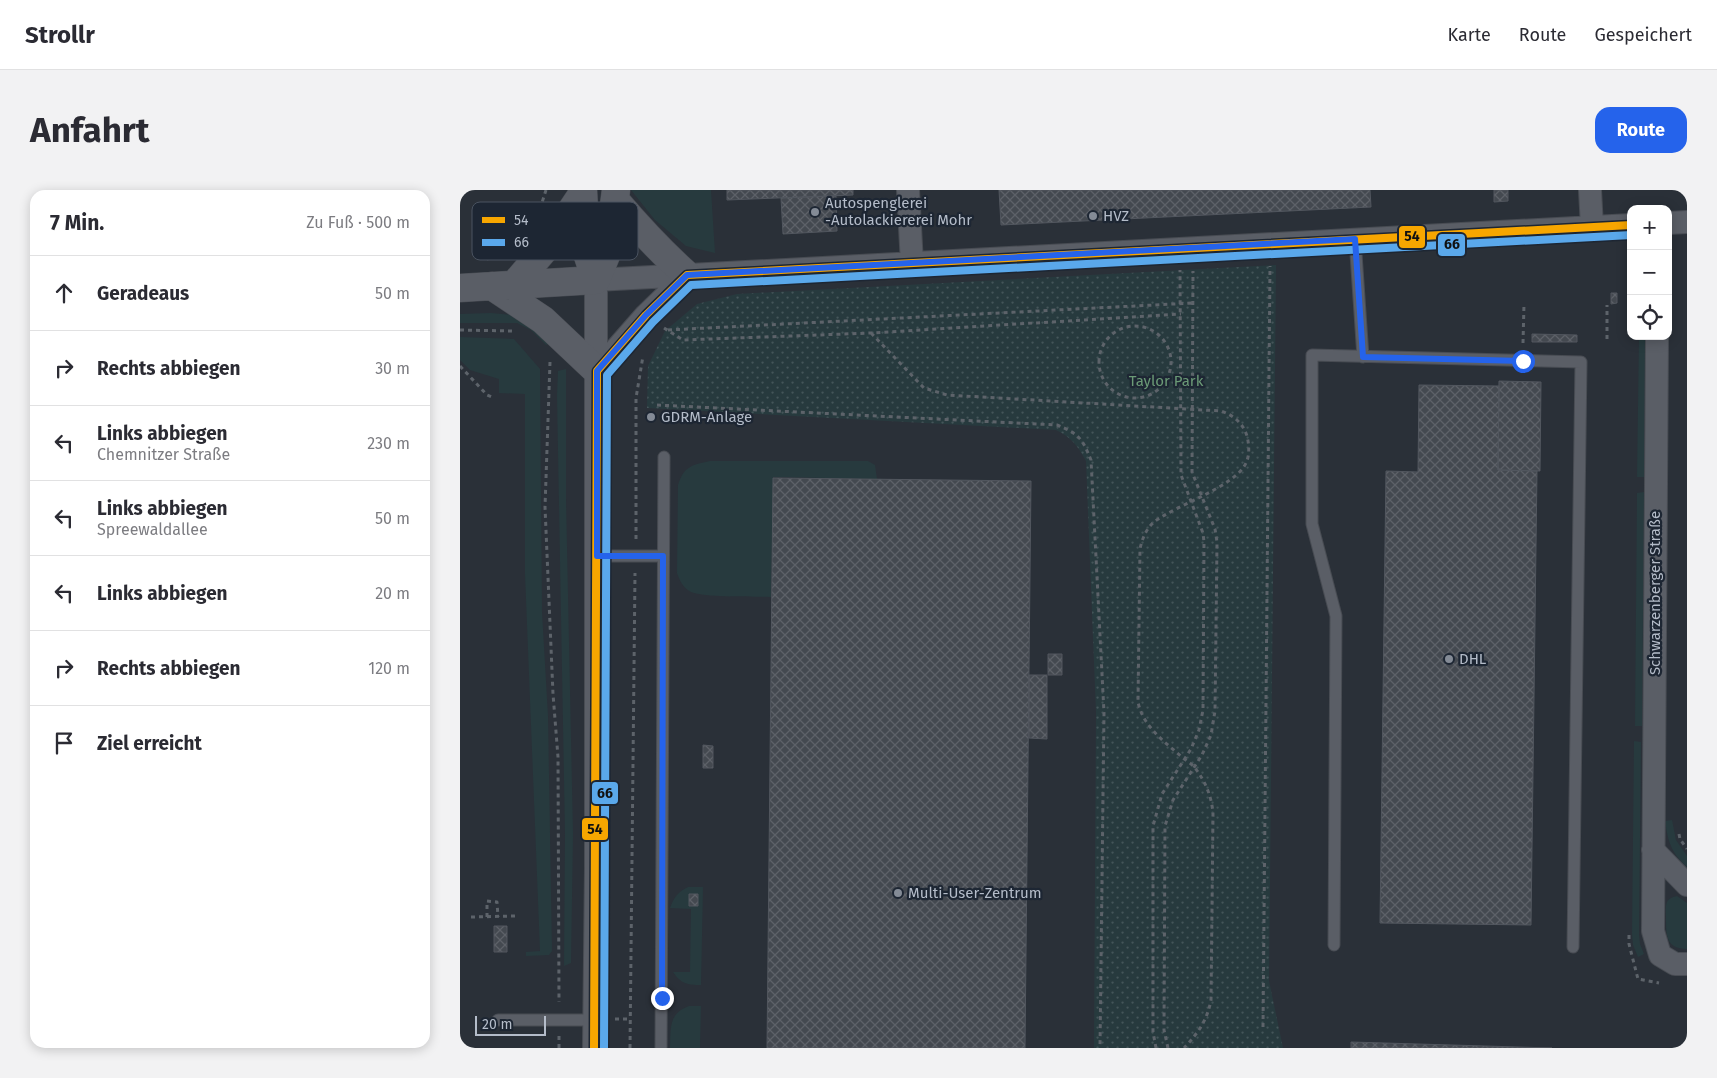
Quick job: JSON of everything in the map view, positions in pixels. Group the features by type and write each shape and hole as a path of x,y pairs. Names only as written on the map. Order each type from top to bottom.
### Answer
{"street":[{"path":"908,190 912,264"},
{"path":"1590,190 1592,227"},
{"path":"1672,223 1687,222"},
{"path":"638,223 655,245 687,275"},
{"path":"460,288 1627,225"},
{"path":"503,286 531,260"},
{"path":"589,260 596,280 597,371 594,1048"},
{"path":"596,280 604,260"},
{"path":"597,371 646,315 687,275"},
{"path":"503,286 543,320 597,371"},
{"name":"Schwarzenberger Straße","path":"1657,340 1653,930 1660,955 1675,964 1687,964"},
{"path":"1654,850 1687,885"}],"lane":[{"path":"1355,239 1363,357"},
{"path":"1334,945 1336,616 1312,524 1312,355 1581,362 1573,947"},
{"path":"661,1048 664,457"},
{"path":"597,556 663,556"},
{"path":"498,1020 595,1020"}],"path":[{"path":"542,202 546,190"},
{"path":"1263,1027 1270,243"},
{"path":"1156,1048 1153,1032 1153,826 1162,794 1191,749 1199,730 1203,710 1204,542 1203,533 1181,475 1181,303 1186,248"},
{"path":"1168,1048 1164,1030 1165,826 1173,800 1202,755 1211,734 1215,711 1217,542 1215,529 1192,472 1192,303 1186,248"},
{"path":"478,260 486,260"},
{"path":"1181,314 871,333 683,340 667,330 1192,303"},
{"path":"1607,306 1607,339"},
{"path":"1133,317 1134,326"},
{"path":"1145,327 1160,336 1170,350 1172,362 1170,374 1156,392 1145,397 1133,398 1121,395 1103,379 1100,368 1100,355 1104,344 1111,334 1122,328 1145,327"},
{"path":"460,330 513,331 520,334"},
{"path":"871,333 924,388 947,395 1221,411 1231,415 1245,432 1249,451 1247,462 1239,472 1230,480 1154,522 1149,528 1140,549 1138,702 1140,710 1142,717 1152,730 1194,768 1206,786 1211,798 1213,814 1211,1000 1204,1024 1184,1048"},
{"path":"630,1048 636,398 642,357 646,349"},
{"path":"550,361 545,507 558,757 559,1048"},
{"path":"1172,362 1181,362"},
{"path":"460,366 487,395 494,398"},
{"path":"1133,398 1134,406"},
{"path":"657,405 1057,425 1073,431 1084,443 1091,460 1104,713 1100,1048"},
{"path":"487,917 486,901 497,902 498,917"},
{"path":"471,917 514,916"}],"green space":[{"path":"631,190 711,190 715,253 686,246 655,220"},
{"name":"Taylor Park","path":"1276,265 1269,981 1283,1048 1094,1048 1096,712 1086,461 1080,451 1074,442 1056,430 647,408 648,366 665,331 697,304 737,294"},
{"path":"491,313 514,315 554,341 546,345 531,330 517,323 460,323 460,314"},
{"path":"460,337 514,339 540,369 542,612 548,716 552,951 549,955 526,956 526,952 540,951 525,574 525,394 499,393 499,379 470,370 460,360"},
{"path":"1639,340 1645,340 1644,477 1637,477"},
{"path":"566,369 566,499 573,834 571,963 564,966 565,834 557,396 558,371"},
{"path":"710,461 868,461 875,465 877,479 773,477 771,597 708,595 688,590 682,584 677,573 678,485 689,467"},
{"path":"1644,492 1642,726 1635,726 1637,493"},
{"path":"1634,741 1641,742 1639,934 1644,954 1638,957 1633,945 1632,934"},
{"path":"1672,820 1676,840 1687,856 1687,867 1677,857 1669,841 1665,821"},
{"path":"688,887 703,887 701,985 685,983 673,972 690,972 691,909 670,908 677,895"},
{"path":"1677,896 1687,903 1687,949 1675,947 1671,944 1667,935 1666,904 1670,899"},
{"path":"689,1006 701,1006 700,1048 670,1048 672,1022 677,1013"}],"building":[{"path":"727,190 853,190 853,195 727,200"},
{"name":"HVZ","path":"999,190 1370,190 1371,207 1001,225"},
{"path":"1494,190 1508,190 1508,201 1494,202"},
{"path":"836,196 837,231 783,234 781,198"},
{"path":"1611,293 1617,293 1617,303 1611,304"},
{"path":"1532,334 1577,335 1577,342 1532,342"},
{"path":"1499,381 1541,382 1540,471 1498,470"},
{"path":"1419,385 1499,386 1498,470 1537,471 1531,925 1380,923 1386,471 1418,472"},
{"name":"Multi-User-Zentrum","path":"773,478 1031,481 1025,1048 767,1048"},
{"path":"1048,654 1062,654 1062,675 1048,675"},
{"path":"1029,675 1047,675 1047,739 1029,738"},
{"path":"703,745 713,746 713,768 703,768"},
{"path":"689,894 698,894 698,906 689,906"},
{"path":"494,926 507,926 507,952 494,952"},
{"path":"1351,1042 1552,1048 1351,1048"}],"transit line":[{"name":"54","path":"594,1048 597,371 646,315 687,275 1627,225"},
{"name":"66","path":"604,1048 607,375 653,322 691,285 1627,235"}],"place":[{"name":"Autospenglerei -Autolackiererei Mohr","path":"815,212"},
{"name":"HVZ","path":"1093,216"},
{"name":"GDRM-Anlage","path":"651,417"},
{"name":"DHL","path":"1449,659"},
{"name":"Multi-User-Zentrum","path":"898,893"}],"route":[{"path":"662,998 663,556 597,556 597,371 646,315 687,275 1355,239 1363,357 1523,361"}]}
